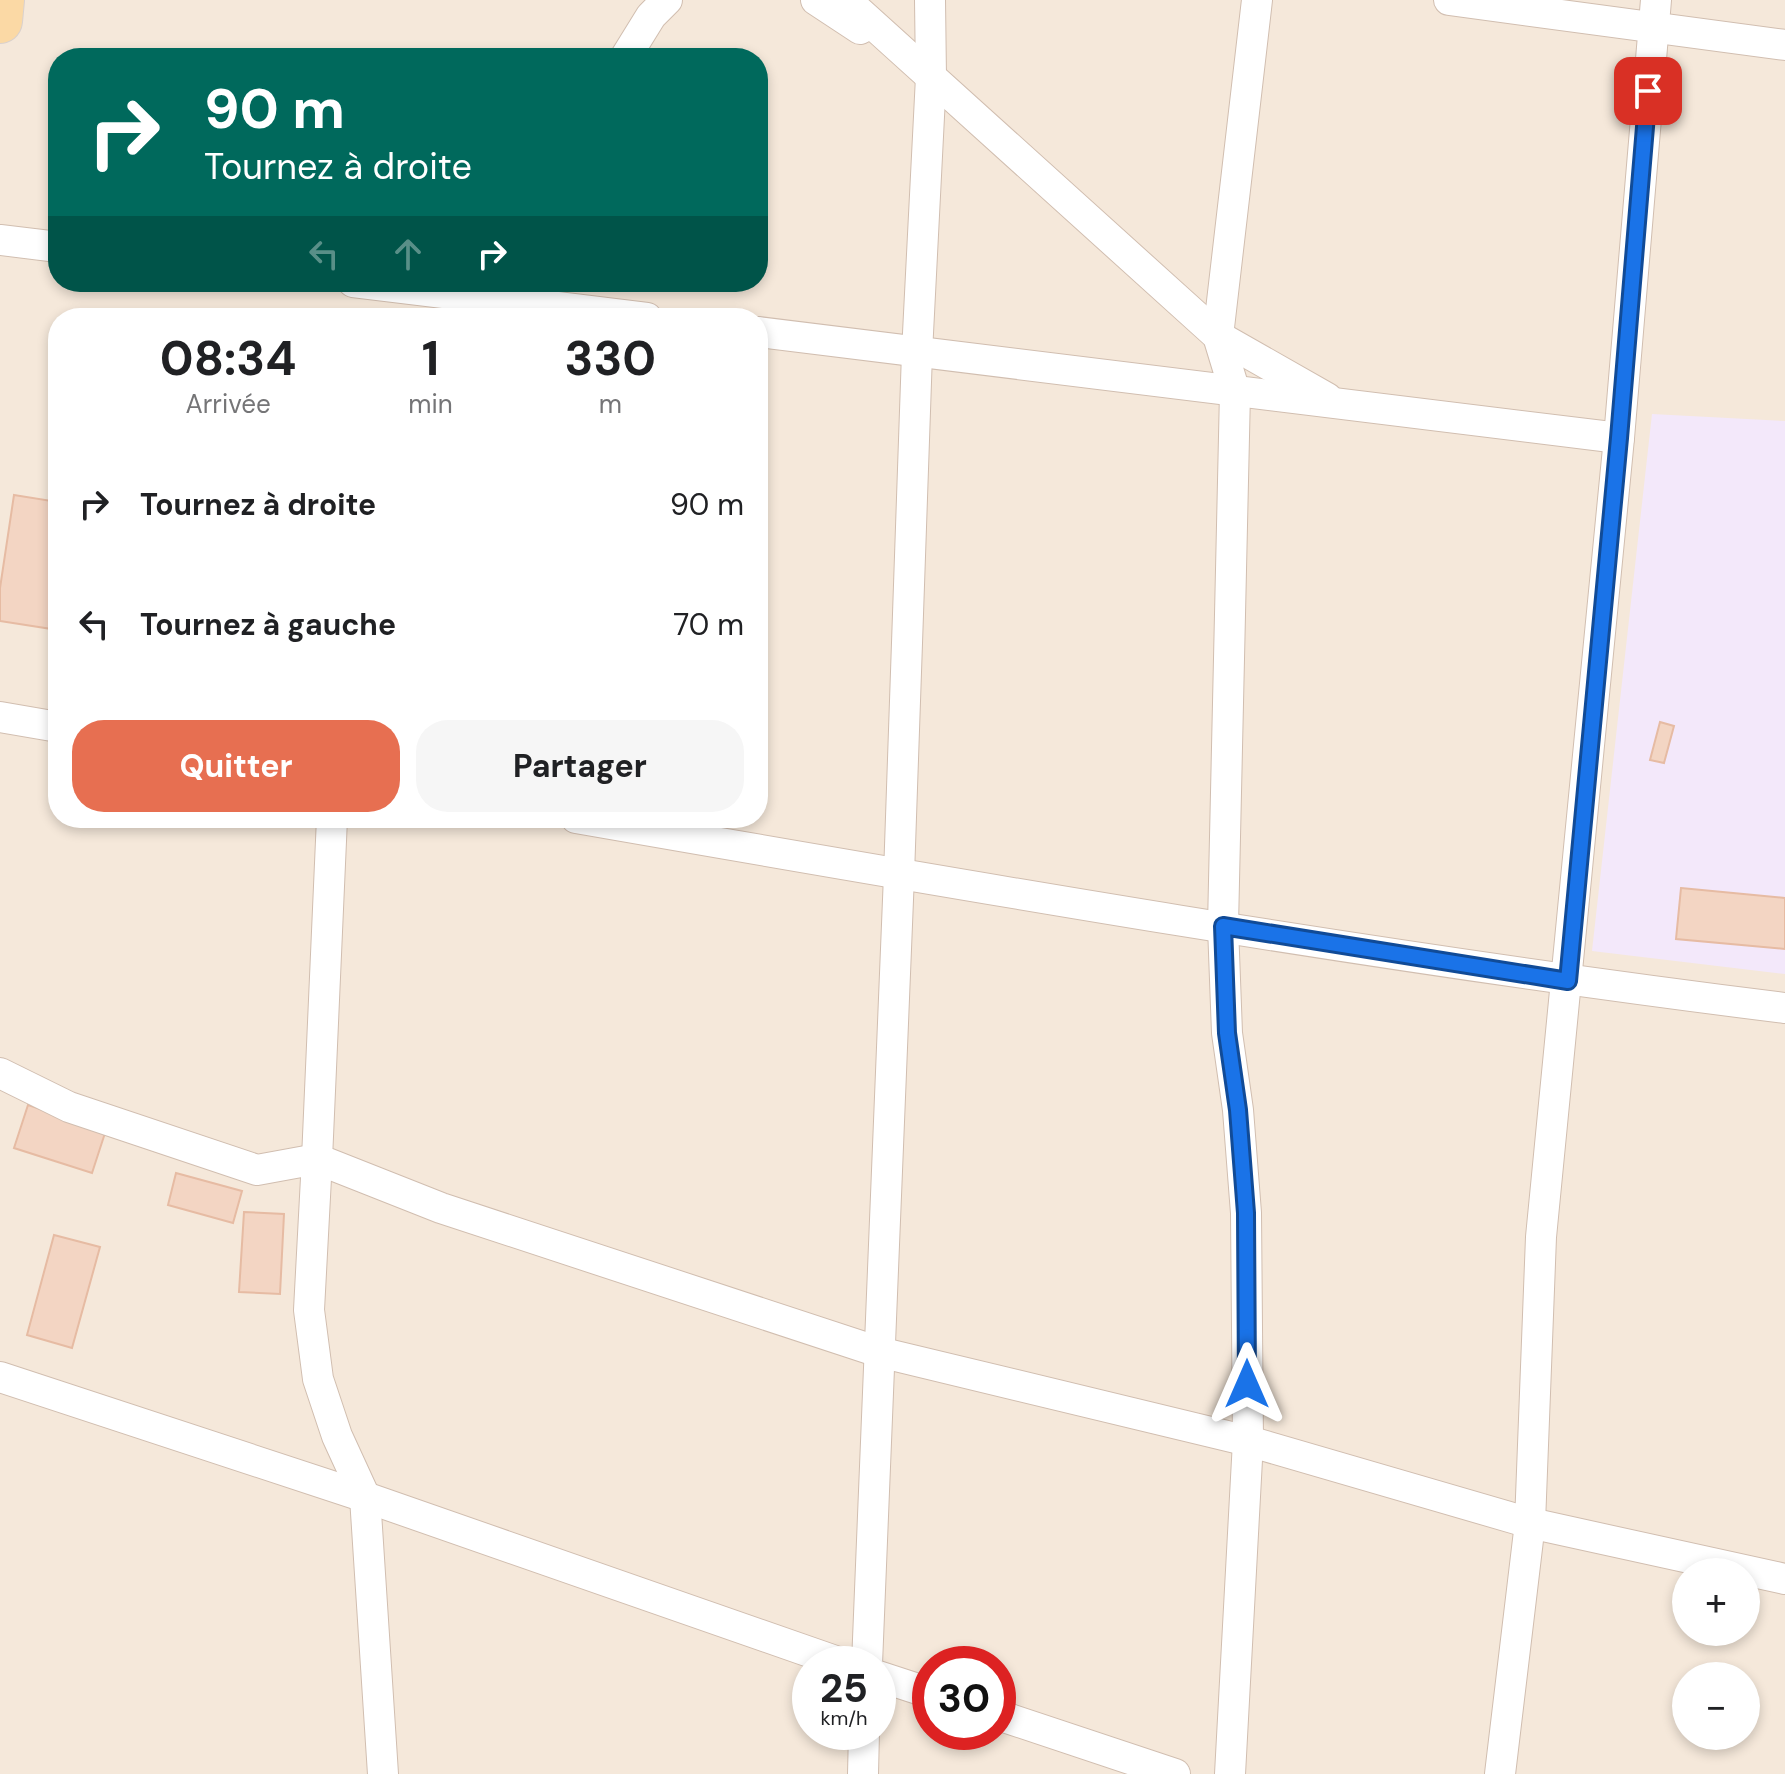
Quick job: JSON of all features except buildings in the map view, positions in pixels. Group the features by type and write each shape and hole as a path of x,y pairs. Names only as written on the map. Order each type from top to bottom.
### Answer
{"main road":[{"path":"0,21 2,0"}],"street":[{"path":"631,48 651,16 667,0"},
{"path":"816,0 931,77"},
{"path":"846,0 1218,336 1339,405"},
{"path":"868,1646 917,353 931,77 930,0"},
{"path":"1230,1774 1248,1441 1246,1213 1238,1110 1227,1033 1223,926 1235,392 1218,336 1257,0"},
{"path":"1449,0 1654,14 1785,45"},
{"path":"1500,1774 1530,1523 1541,1237 1619,438 1654,14"},
{"path":"0,240 48,246"},
{"path":"443,292 574,308"},
{"path":"768,333 1619,438"},
{"path":"0,717 48,725"},
{"path":"332,828 309,1310 318,1379 337,1436 365,1497 383,1774"},
{"path":"633,828 899,875 1568,981 1785,1008"},
{"path":"0,1073 69,1107 257,1170 317,1159 441,1208 879,1352 1248,1441 1530,1523 1785,1579"},
{"path":"0,1377 365,1497 792,1646"},
{"path":"1016,1721 1175,1774"},
{"path":"863,1774 864,1750"}],"shaded area":[{"path":"0,0 1785,0 1785,1774 0,1774"},
{"path":"1652,414 1785,421 1785,974 1592,951"}],"route":[{"path":"1247,1384 1246,1213 1238,1110 1227,1033 1223,926 1568,981 1648,91"}]}
